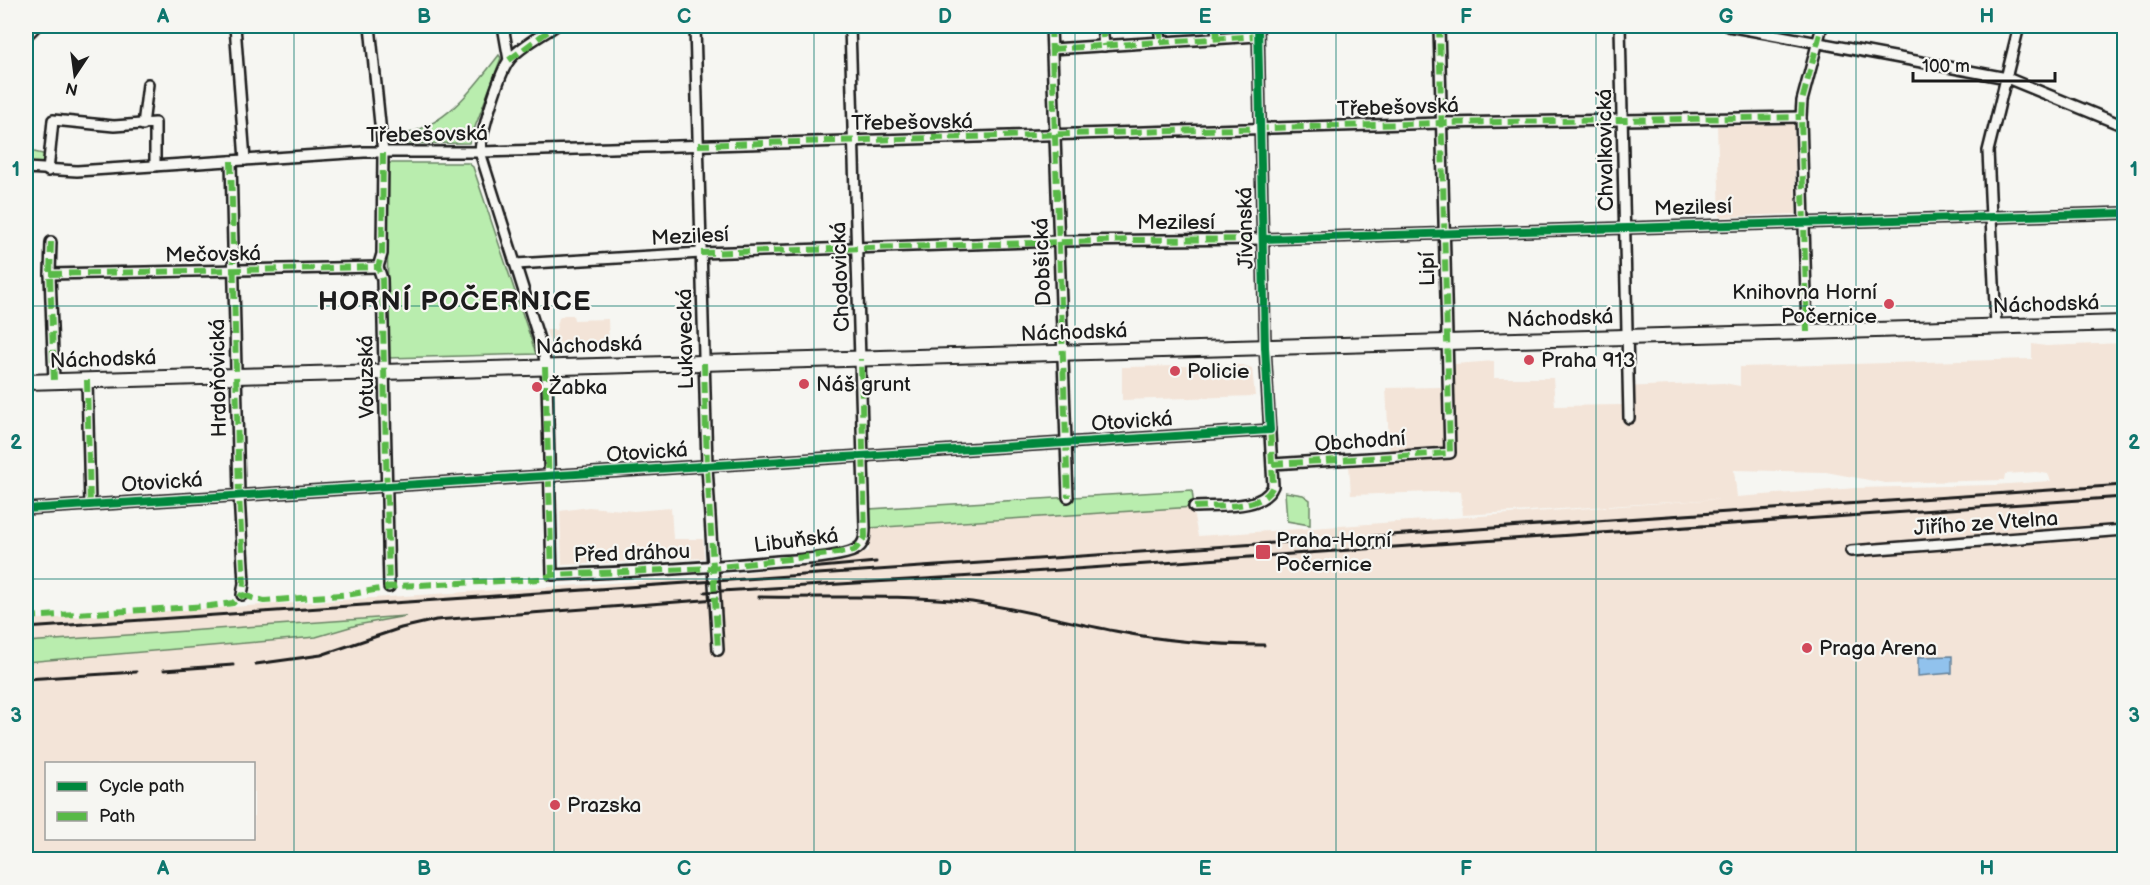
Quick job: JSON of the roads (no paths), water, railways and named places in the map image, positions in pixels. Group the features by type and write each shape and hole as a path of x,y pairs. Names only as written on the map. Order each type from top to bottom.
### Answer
{"main road":[{"name":"Náchodská","path":"26,382 2124,323"}],"street":[{"path":"26,36 36,26"},
{"path":"235,26 245,160"},
{"name":"Votuzská","path":"370,26 383,153 382,254 378,267 382,279 389,587"},
{"path":"503,26 509,60"},
{"path":"551,476 545,367 516,264 480,152 481,139 492,102 509,60 555,26"},
{"name":"Lukavecká","path":"695,26 707,466 718,650"},
{"name":"Chodovická","path":"850,26 865,527"},
{"name":"Dobšická","path":"1051,26 1068,496"},
{"path":"1102,26 1104,46"},
{"path":"1160,26 1161,42"},
{"path":"1216,26 1217,39"},
{"name":"Jívanská","path":"1194,507 1256,501 1270,494 1273,486 1265,347 1258,26"},
{"name":"Lipí","path":"1439,26 1450,453"},
{"name":"Chvalkovická","path":"1620,26 1629,418"},
{"path":"1728,26 2007,78 2124,126"},
{"path":"1807,332 1801,117 1802,101 1822,26"},
{"path":"1996,327 1988,151 2019,26"},
{"path":"1052,49 1258,36"},
{"path":"143,125 148,84"},
{"name":"Třebešovská","path":"26,168 48,171 383,153 1055,136 1441,123 1801,117"},
{"path":"48,171 53,120 114,126 154,123 155,166"},
{"name":"Hrdoňovická","path":"231,161 239,495 244,583 242,595"},
{"name":"Mezilesí","path":"516,264 701,253 1059,241 1263,239 2124,213"},
{"path":"51,242 54,381"},
{"name":"Mečovská","path":"50,274 233,272 378,267"},
{"path":"87,380 90,505"},
{"name":"Otovická","path":"26,509 1270,430"},
{"name":"Obchodní","path":"1272,465 1450,453"},
{"name":"Před dráhou","path":"551,476 552,575 713,568"},
{"name":"Libuňská","path":"713,568 854,551 866,537 865,527"},
{"name":"Jiřího ze Vtelna","path":"1851,551 2124,530"}],"water":[{"path":"1952,656 1952,673 1918,676 1918,657"}],"railway":[{"path":"26,628 2124,485"},
{"path":"705,592 958,577 2124,497"},
{"path":"810,568 876,562"},
{"path":"759,597 893,597 972,602 1170,640 1264,645"},
{"path":"256,664 321,655 401,628 436,620 717,599"},
{"path":"164,670 233,665"},
{"path":"26,679 136,672"}],"place":[{"name":"Knihovna Horní Počernice","path":"1889,304"},
{"name":"Praha 913","path":"1529,360"},
{"name":"Policie","path":"1175,371"},
{"name":"Náš grunt","path":"804,384"},
{"name":"Žabka","path":"537,387"},
{"name":"Praha-Horní Počernice","path":"1263,552"},
{"name":"Praga Arena","path":"1807,648"},
{"name":"Prazska","path":"555,805"}],"district":[{"name":"HORNÍ POČERNICE","path":"455,301"}]}
